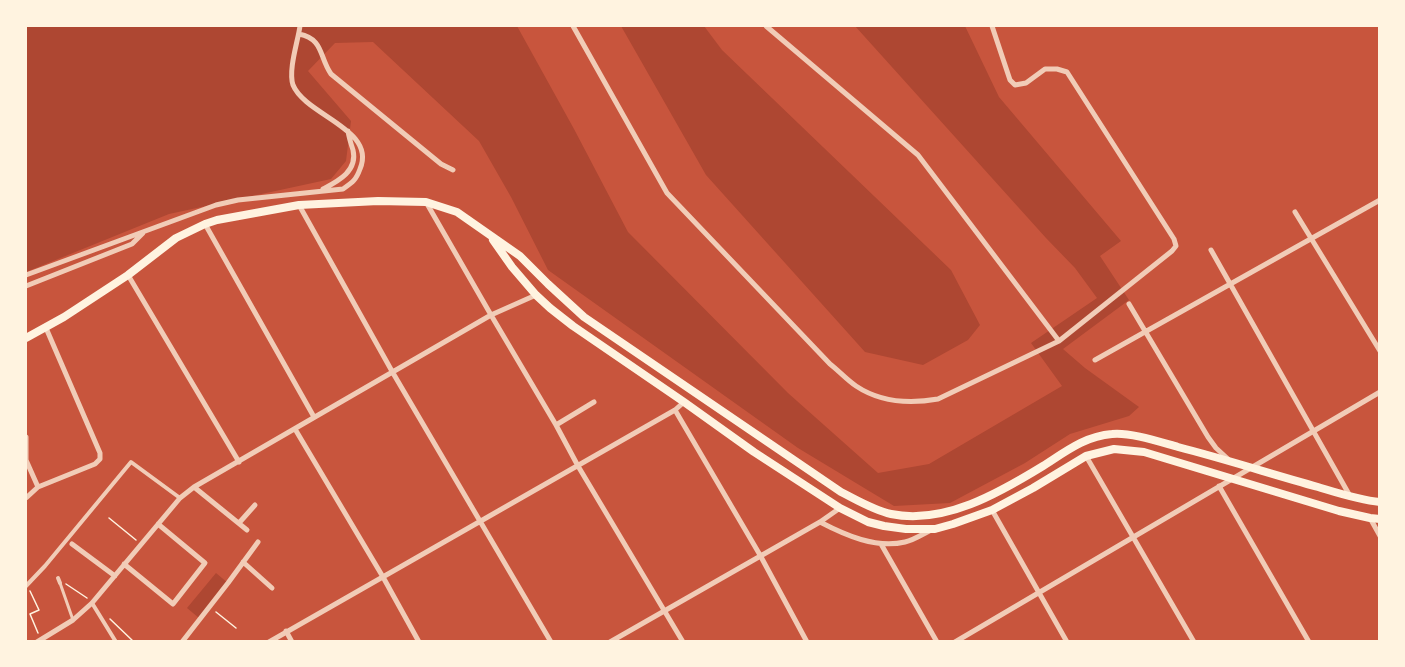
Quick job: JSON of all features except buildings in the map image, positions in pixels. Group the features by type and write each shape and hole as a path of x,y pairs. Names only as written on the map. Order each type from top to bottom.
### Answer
{"main road":[{"path":"26,338 46,328 128,274 176,238 205,224 299,205 378,201 426,202 457,212 489,234 520,256 584,317 841,492 869,507 890,514 929,515 968,505 1024,477 1082,441 1112,433 1154,440 1350,496 1380,502"},
{"path":"489,234 512,267 536,295 573,326 754,452 840,508 868,522 906,529 935,529 953,524 992,510 1086,456 1114,449 1144,452 1232,479 1380,519"}],"street":[{"path":"26,275 216,205 238,200 343,189 356,180 363,161 362,148 356,138 308,103 299,95 292,83 292,67 300,26"},
{"path":"573,26 667,194 822,356 856,386 882,398 902,402 938,399 1059,341 1176,246 1174,239 1067,72 1045,69 1026,83 1015,85 1010,80 992,26"},
{"path":"766,26 918,155 1059,341"},
{"path":"299,34 308,35 316,41 331,74 441,164 453,170"},
{"path":"320,191 345,175 351,167 353,152 348,131"},
{"path":"1095,360 1380,200"},
{"path":"426,202 683,642"},
{"path":"299,205 393,373 551,642"},
{"path":"1295,212 1380,351"},
{"path":"205,224 314,417"},
{"path":"26,286 132,244 146,231"},
{"path":"1211,250 1350,496"},
{"path":"128,274 238,462"},
{"path":"39,640 73,620 92,603 180,498 194,487 491,315 536,295"},
{"path":"1129,304 1208,437 1228,460"},
{"path":"26,498 38,487 95,464 100,459 100,453 46,328"},
{"path":"955,642 1380,392"},
{"path":"556,424 594,402"},
{"path":"269,642 675,410 684,402"},
{"path":"675,410 760,555 807,642"},
{"path":"295,429 419,642"},
{"path":"26,437 26,460 38,487"},
{"path":"1086,456 1194,642"},
{"path":"27,586 131,462 180,498"},
{"path":"1219,486 1309,642"},
{"path":"194,487 248,530"},
{"path":"239,523 255,505"},
{"path":"610,642 820,522 840,508"},
{"path":"992,510 1067,642"},
{"path":"1370,518 1380,536"},
{"path":"820,522 840,532 882,544 905,542 935,529"},
{"path":"124,564 173,604 205,563 158,524"},
{"path":"182,642 258,542"},
{"path":"72,544 115,576"},
{"path":"882,544 937,642"},
{"path":"243,562 272,588"},
{"path":"92,603 115,641"},
{"path":"286,631 292,642"}],"lane":[{"path":"59,580 73,620"}],"path":[{"path":"109,518 141,544"},
{"path":"59,580 92,603"},
{"path":"27,586 39,610 30,614 39,640"},
{"path":"209,606 236,628"},
{"path":"109,618 134,642"}],"shaded area":[{"path":"26,26 517,26 628,232 788,393 878,473 929,464 1062,386 1031,343 1097,298 1075,268 855,26 965,26 999,97 1121,241 1100,256 1129,300 1063,349 1139,407 1129,416 1070,434 1025,463 950,503 894,506 798,448 548,270 511,197 479,141 373,42 335,43 308,71 351,121 346,161 331,179 169,214 26,272"},
{"path":"621,26 704,26 722,50 951,270 980,325 968,340 923,365 865,352 706,175"},
{"path":"216,573 228,583 199,618 187,608"}]}
